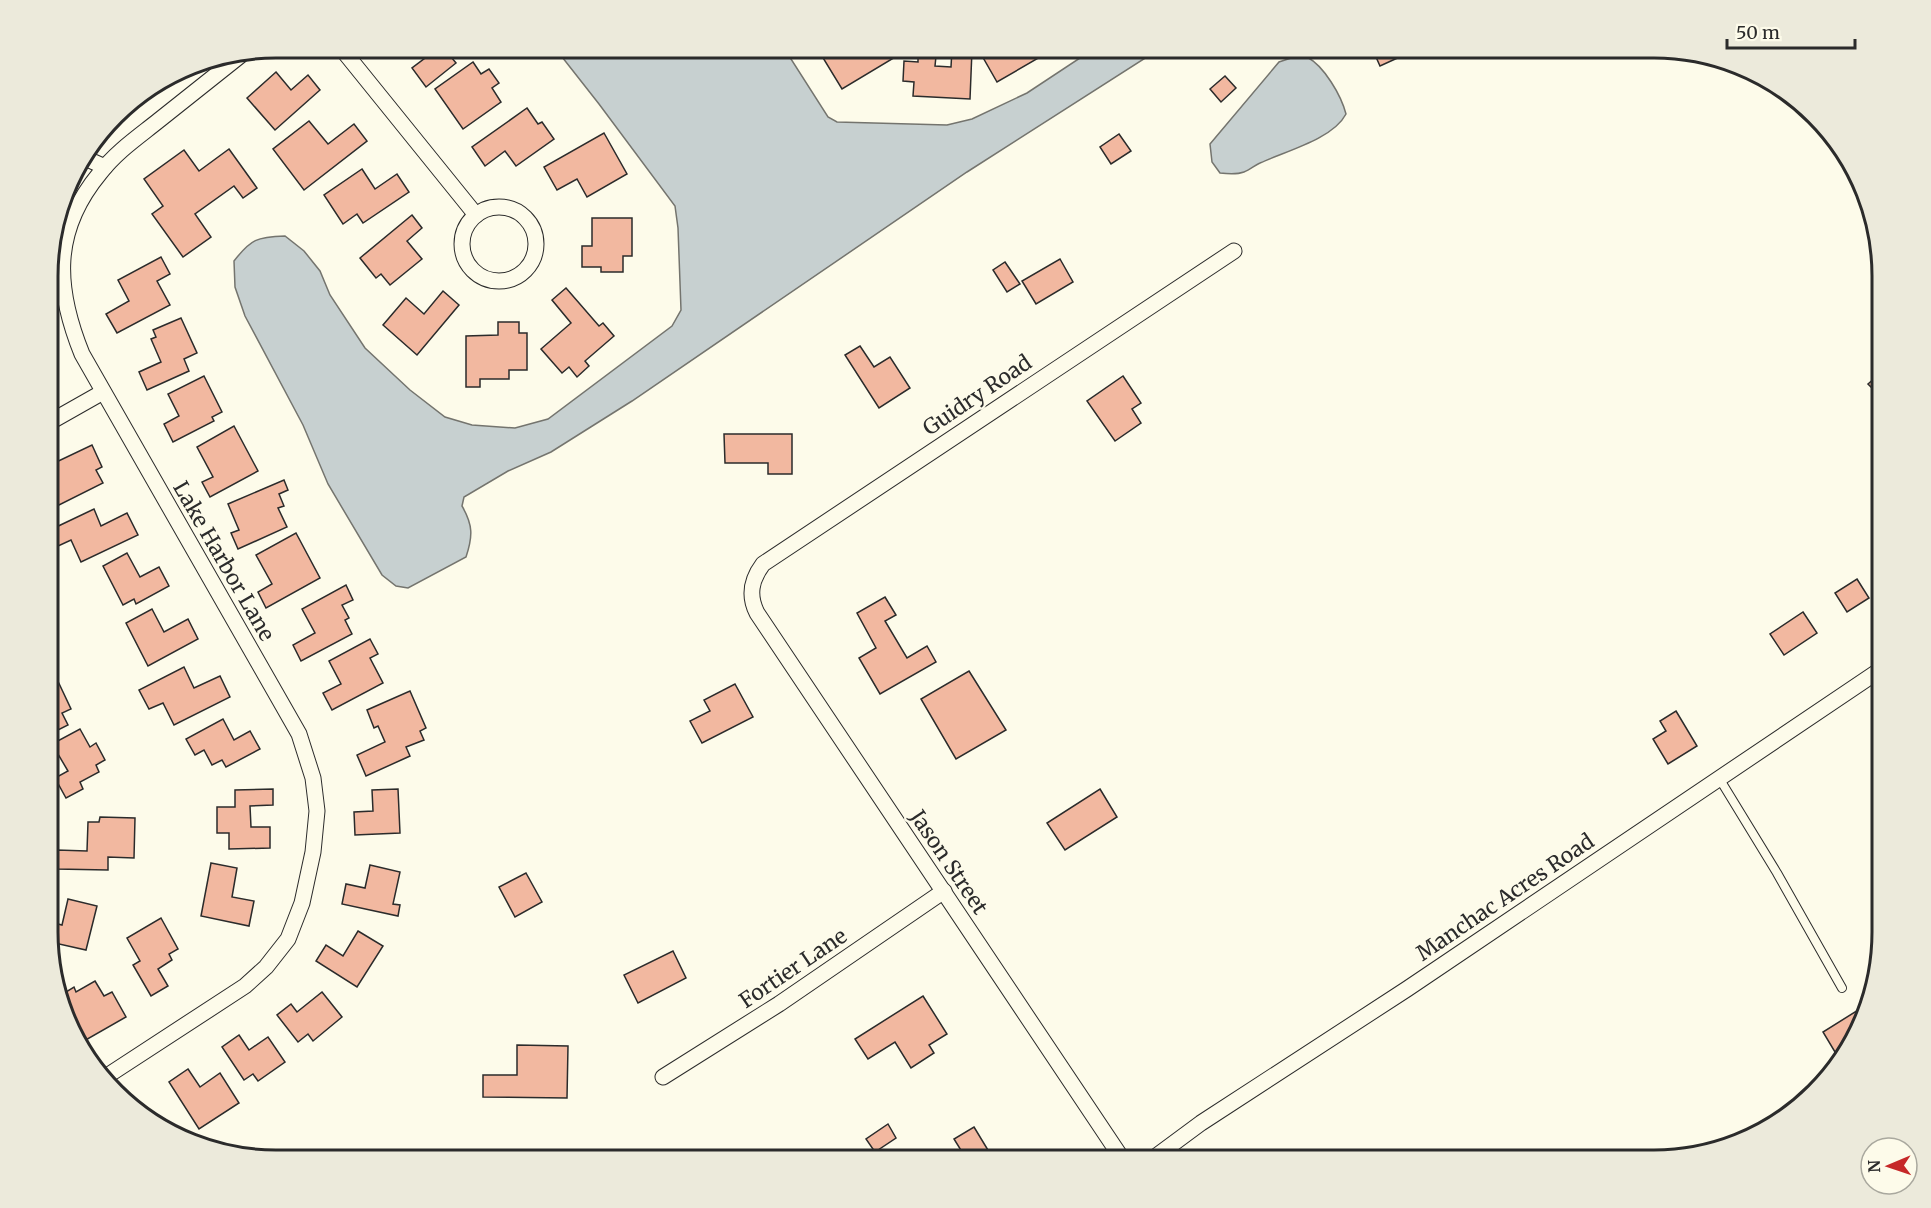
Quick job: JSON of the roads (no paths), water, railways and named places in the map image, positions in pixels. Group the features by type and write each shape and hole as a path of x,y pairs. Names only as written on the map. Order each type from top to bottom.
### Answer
{"street":[{"path":"349,58 476,215"},
{"name":"Lake Harbor Lane","path":"64,228 83,196 105,167 120,152 230,64"},
{"path":"92,161 105,167"},
{"path":"499,207 512,209 523,215 531,225 536,249 532,262 524,272 514,279 502,282 490,281 479,276 470,268 464,258 463,235 468,224 476,215 487,209 499,207"},
{"name":"Lake Harbor Lane","path":"62,238 64,298 71,327 82,354 299,734 314,778 317,811 313,852 302,903 288,939 266,966 245,986 111,1073"},
{"name":"Guidry Road","path":"752,583 763,564 1234,251"},
{"path":"58,417 103,392"},
{"name":"Jason Street","path":"752,583 751,593 757,613 1116,1150"},
{"name":"Manchac Acres Road","path":"1165,1150 1201,1123 1407,988 1872,675"},
{"name":"Fortier Lane","path":"663,1077 779,1004 944,891"}],"lane":[{"path":"1719,778 1777,873 1842,988"}]}
